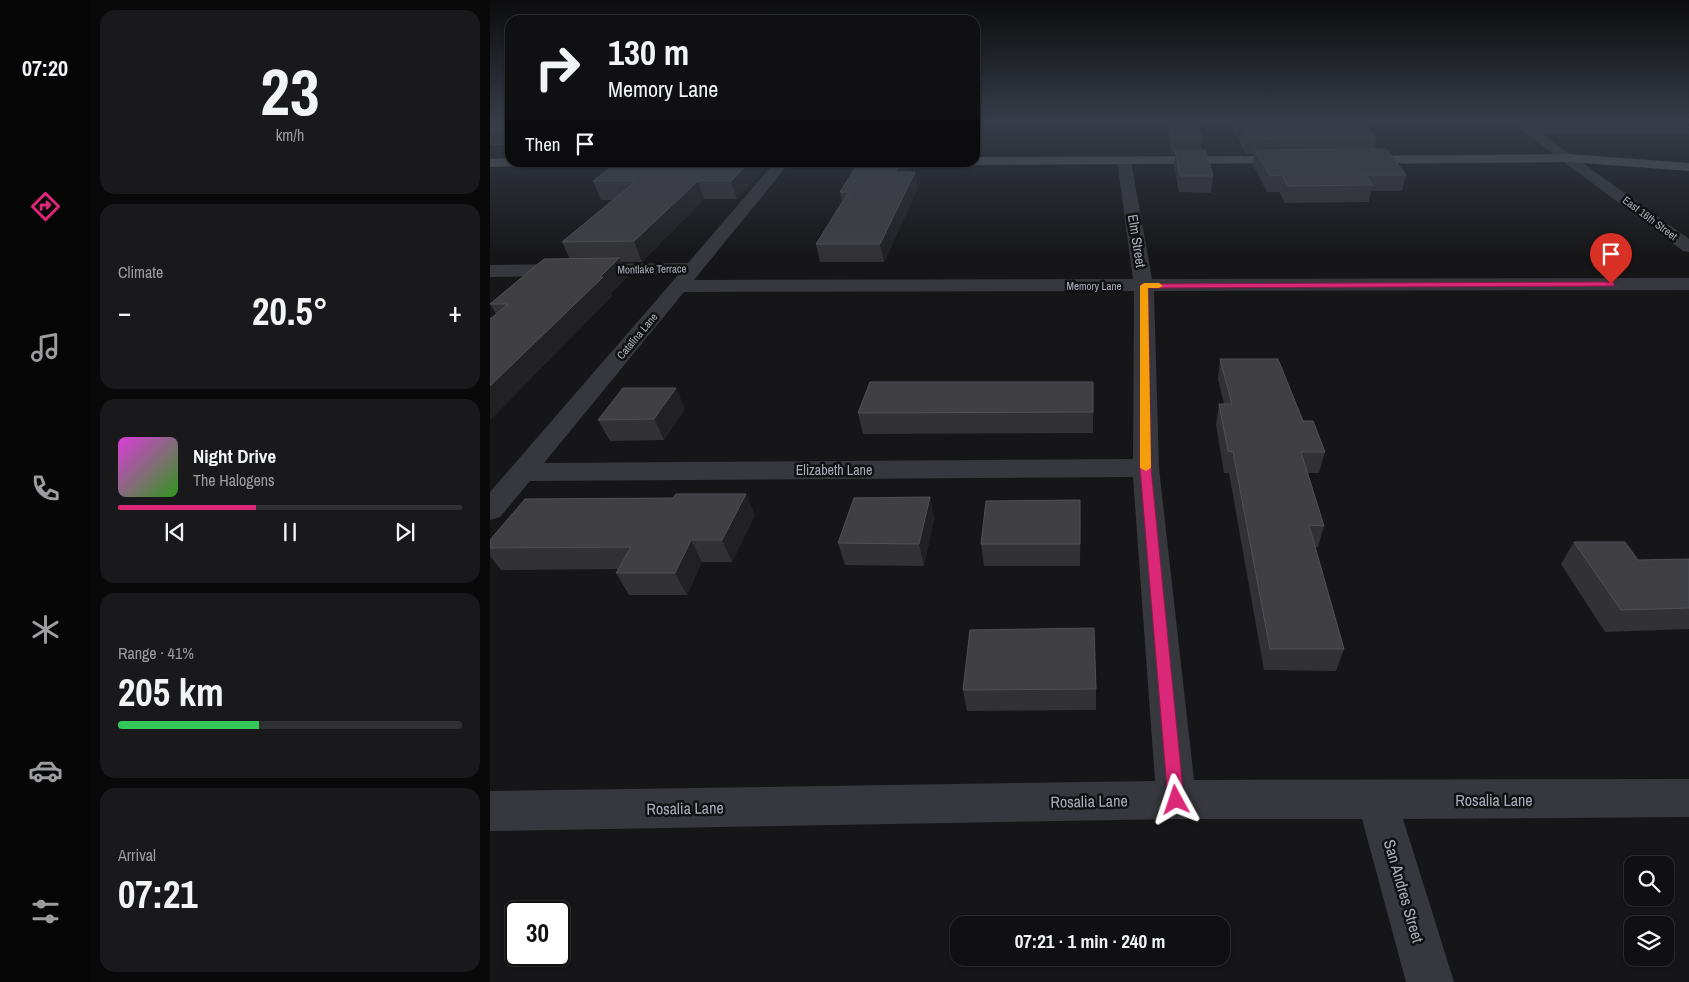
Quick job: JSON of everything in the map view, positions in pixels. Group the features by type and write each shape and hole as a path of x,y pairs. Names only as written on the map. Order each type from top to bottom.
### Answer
{"main road":[{"path":"1673,166 1689,167"}],"street":[{"name":"Elm Street","path":"1125,166 1144,286 1146,468 1176,800"},
{"name":"East 16th Street","path":"1580,166 1689,247"},
{"name":"Catalina Lane","path":"490,510 779,167"},
{"name":"Montlake Terrace","path":"490,271 694,268"},
{"name":"Memory Lane","path":"679,286 1689,284"},
{"name":"Elizabeth Lane","path":"522,472 1146,468"},
{"name":"Rosalia Lane","path":"490,810 1176,800 1377,801 1689,798"},
{"name":"San Andres Street","path":"1377,801 1430,982"}],"building":[{"path":"1178,166 1210,166 1213,176 1180,176"},
{"path":"1264,166 1399,166 1406,175 1365,175 1373,185 1288,186 1282,175 1270,176"},
{"path":"611,167 744,167 731,181 698,181 634,241 562,242 636,181 593,181"},
{"path":"856,167 898,167 896,172 915,172 880,244 816,244 849,192 840,192"},
{"path":"619,258 600,277 603,277 490,386 490,319 508,304 490,304 544,259"},
{"path":"1220,359 1278,359 1303,421 1313,421 1325,452 1301,452 1324,526 1309,525 1344,649 1270,649 1233,452 1228,451 1219,404 1232,404"},
{"path":"870,382 1093,382 1093,412 858,413"},
{"path":"623,388 676,388 654,419 598,420"},
{"path":"676,494 746,494 722,540 691,540 675,573 616,573 631,547 490,548 490,540 525,499 673,498"},
{"path":"930,497 919,544 838,543 854,498"},
{"path":"1080,500 1080,544 981,544 986,501"},
{"path":"1574,542 1625,542 1638,560 1689,559 1689,608 1621,610"},
{"path":"1094,628 1096,689 963,690 970,630"}],"slow traffic":[{"path":"1146,468 1144,286 1159,286"}],"route":[{"path":"1176,800 1146,468 1144,286 1611,284"}]}
